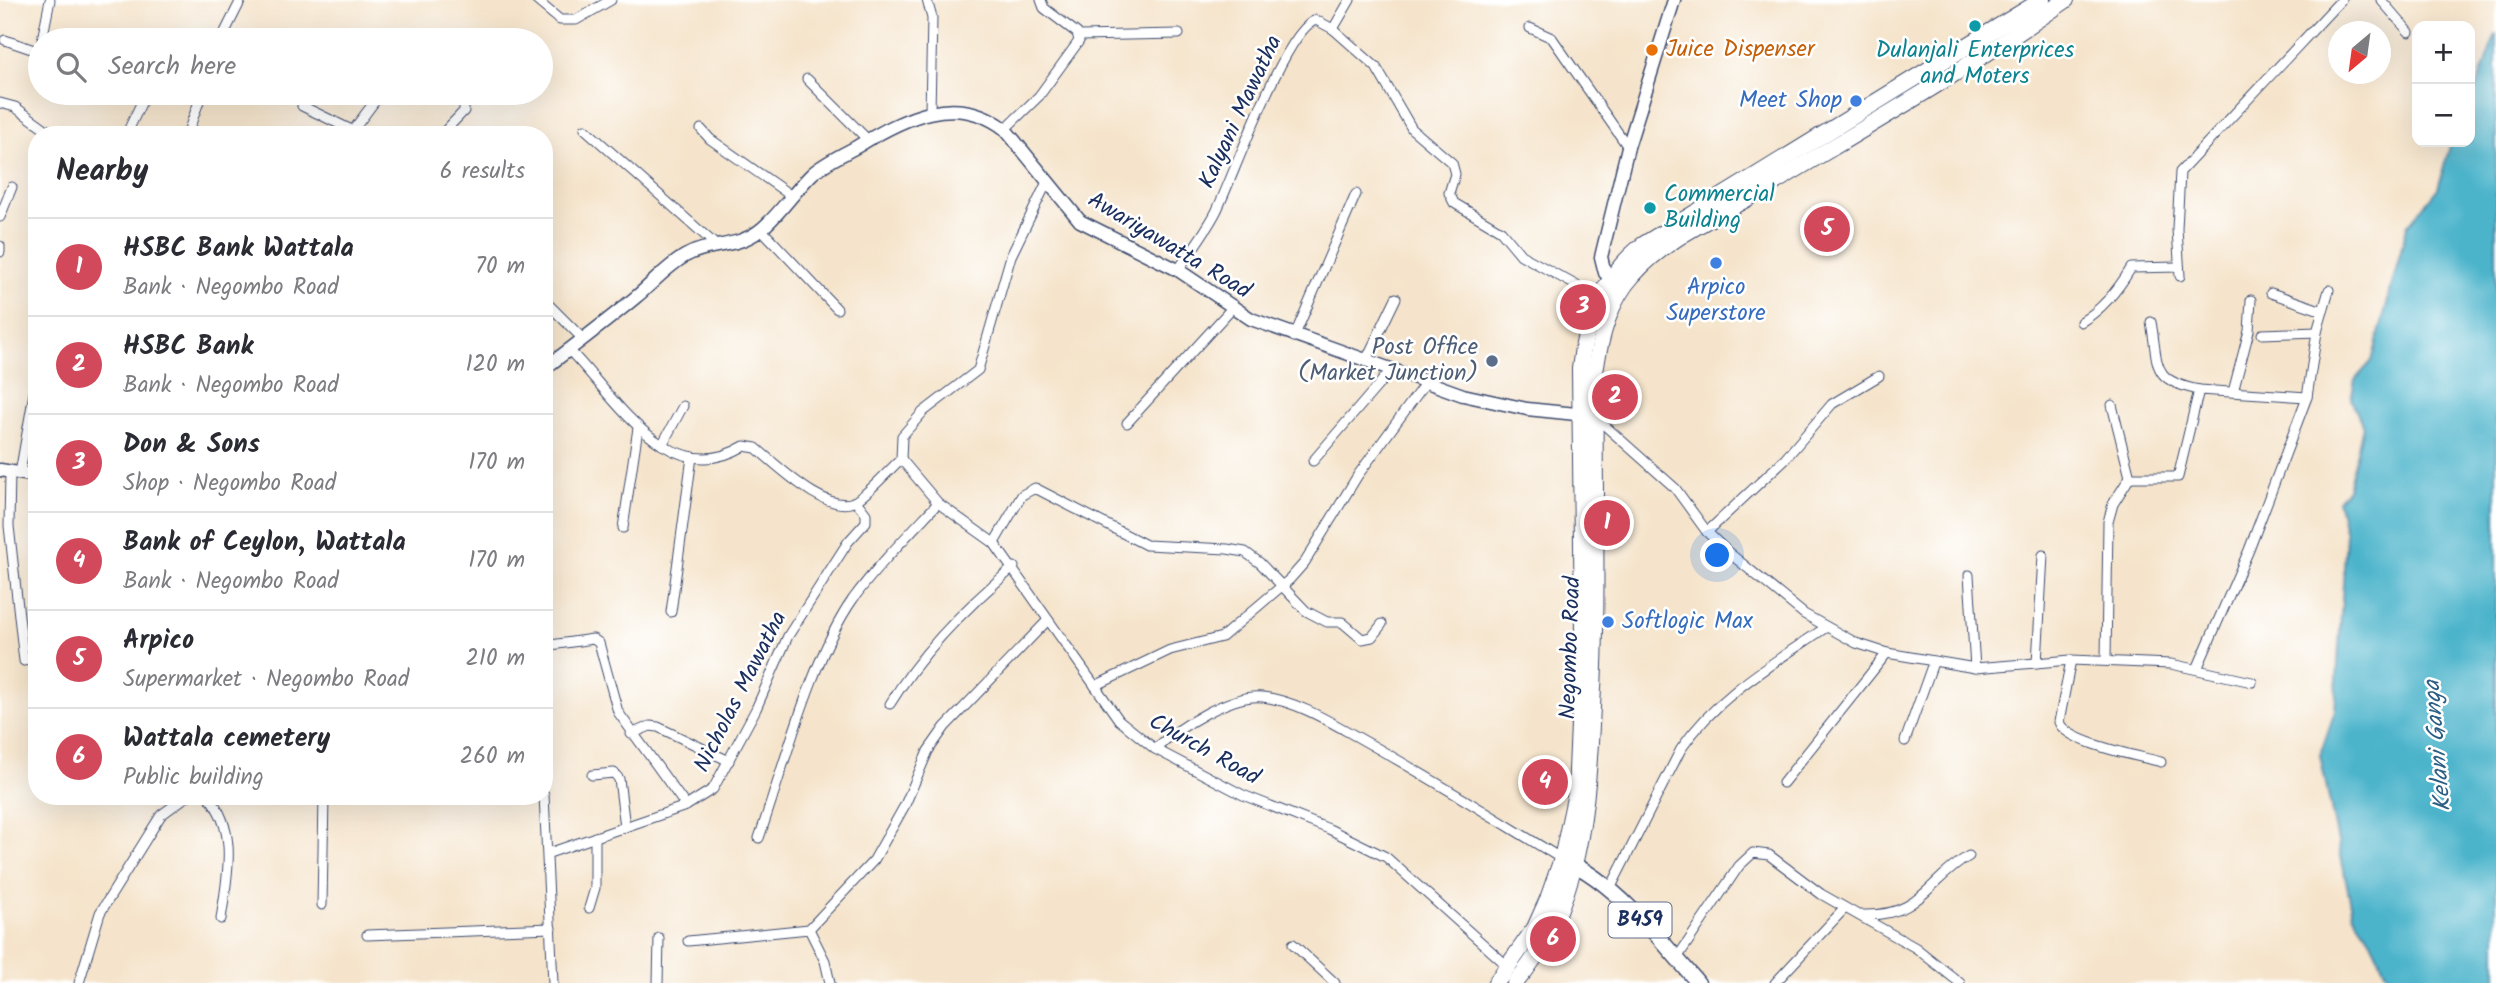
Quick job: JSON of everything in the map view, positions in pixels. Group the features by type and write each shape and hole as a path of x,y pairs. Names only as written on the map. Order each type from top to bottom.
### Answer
{"highway":[{"name":"Negombo Road","path":"1586,415 1598,352 1625,259 1662,233 2053,2"},
{"name":"Negombo Road","path":"1496,983 1515,976 1535,928 1569,862 1576,793 1583,633 1586,415 1582,349 1599,298 1616,283"}],"main road":[{"name":"B459","path":"1569,862 1610,889 1698,983"}],"street":[{"path":"44,28 50,0"},
{"path":"227,28 241,0"},
{"path":"537,0 560,20 576,20 611,0"},
{"path":"927,0 932,18 930,111"},
{"path":"1041,0 1044,8 1079,36 1179,34"},
{"path":"1350,0 1333,29 1376,67 1412,129 1452,163 1455,174 1449,193 1454,203 1494,225 1521,255 1599,298"},
{"path":"1616,283 1603,269 1601,257 1628,147 1674,0"},
{"path":"2081,322 2095,313 2120,287 2131,268 2180,272 2177,229 2180,172 2341,0"},
{"path":"2381,0 2409,32"},
{"name":"Kalyani Mawatha","path":"1178,270 1218,208 1245,141 1293,41 1307,23 1315,20 1333,29"},
{"path":"1530,28 1552,38 1628,147"},
{"path":"1005,129 1039,96 1079,36"},
{"path":"5,40 28,47"},
{"path":"807,79 868,140"},
{"path":"0,103 15,107 41,126"},
{"path":"130,126 140,105"},
{"path":"190,126 198,105"},
{"path":"362,126 374,105"},
{"path":"450,126 464,111 464,105"},
{"path":"302,106 345,126"},
{"name":"Awariyawatta Road","path":"553,362 670,265 689,254 717,246 739,244 762,230 790,195 817,170 907,118 930,111 954,109 991,119 1005,129 1026,153 1046,184 1080,221 1178,270 1232,308 1294,337 1367,358 1426,382 1527,409 1586,415"},
{"path":"585,129 717,246"},
{"path":"701,129 710,139 790,195"},
{"path":"569,350 638,428 663,445 692,457 724,458 744,446 756,448 820,498 844,506 856,501 901,459 902,436 923,412 978,370 1011,256 1046,184"},
{"path":"0,218 12,187"},
{"path":"1294,337 1356,194"},
{"path":"762,230 837,309"},
{"path":"0,246 0,252"},
{"path":"2197,669 2227,605 2307,397 2317,332 2329,290"},
{"path":"2271,293 2323,311"},
{"path":"1367,358 1396,298"},
{"path":"2232,392 2249,331 2251,300"},
{"path":"1127,423 1232,308"},
{"path":"553,309 583,339"},
{"path":"2151,322 2159,369 2165,380 2173,385 2199,390 2307,397"},
{"path":"2262,334 2317,332"},
{"path":"1313,460 1393,368"},
{"path":"1707,532 1785,459 1832,404 1879,376"},
{"path":"1095,686 1170,650 1222,637 1281,586 1305,562 1358,475 1426,382"},
{"path":"2130,477 2178,477 2199,390"},
{"path":"2106,660 2108,522 2113,504 2130,477 2112,405"},
{"path":"663,445 682,406"},
{"path":"24,661 9,526 10,472 28,408"},
{"path":"1586,415 1675,488 1707,532 1804,614 1825,628 1887,653 1933,663 1975,667 2071,660 2171,664 2252,682"},
{"path":"623,528 638,428"},
{"path":"671,612 692,457"},
{"name":"Church Road","path":"901,459 938,503 995,543 1014,567 1047,621 1119,720 1155,749 1244,795 1329,829 1385,857 1515,976"},
{"path":"10,472 28,475"},
{"path":"995,543 1022,495 1035,488 1146,545 1245,552 1306,611 1327,622 1342,622 1362,639 1372,637 1382,624"},
{"name":"Nicholas Mawatha","path":"549,853 686,806 713,789 788,636 848,542 866,522 866,514 856,501"},
{"path":"759,838 826,650 852,600 938,503"},
{"path":"2037,663 2043,555"},
{"path":"890,705 908,674 973,601 1014,567"},
{"path":"1969,575 1975,667"},
{"path":"688,941 809,929 874,860 905,805 928,751 946,727 1047,621"},
{"path":"1610,889 1681,749 1696,727 1735,689 1825,628"},
{"path":"553,645 593,639 599,643 618,712 631,734 686,806"},
{"path":"1783,783 1887,653"},
{"path":"2071,660 2059,722 2061,729 2076,738 2161,762"},
{"path":"1905,741 1933,663"},
{"path":"1155,749 1178,731 1235,702 1264,697 1284,703 1387,753 1569,862"},
{"path":"631,734 650,726 658,727 729,761"},
{"path":"592,775 614,773 620,779 625,827"},
{"path":"79,983 100,913 162,816 176,805"},
{"path":"215,805 228,841 221,919"},
{"path":"322,905 324,805"},
{"path":"545,805 553,983"},
{"path":"589,908 595,888 594,837"},
{"path":"1677,958 1739,866 1753,853 1776,859 1844,909 1904,941 1960,983"},
{"path":"1857,915 1881,916 1921,900 1951,867 1969,856"},
{"path":"1775,983 1844,909"},
{"path":"367,935 551,928"},
{"path":"809,929 825,961 830,983"},
{"path":"658,983 659,938"},
{"path":"1293,944 1335,983"}],"water":[{"name":"Kelani Ganga","path":"2496,33 2496,983 2391,983 2369,937 2353,914 2320,755 2335,711 2346,534 2338,500 2348,489 2363,426 2351,399 2355,380 2372,361 2407,227 2438,188 2450,147 2475,147 2475,91"}],"place":[{"name":"Dulanjali Enterprices and Moters","path":"1975,26"},
{"name":"Juice Dispenser","path":"1652,50"},
{"name":"Meet Shop","path":"1856,101"},
{"name":"Commercial Building","path":"1650,208"},
{"name":"Arpico","path":"1827,229"},
{"name":"Arpico Superstore","path":"1716,263"},
{"name":"Don & Sons","path":"1583,307"},
{"name":"Post Office (Market Junction)","path":"1492,361"},
{"name":"HSBC Bank","path":"1615,397"},
{"name":"HSBC Bank Wattala","path":"1607,523"},
{"name":"Softlogic Max","path":"1608,622"},
{"name":"Bank of Ceylon, Wattala","path":"1545,782"},
{"name":"Wattala cemetery","path":"1553,939"}]}
